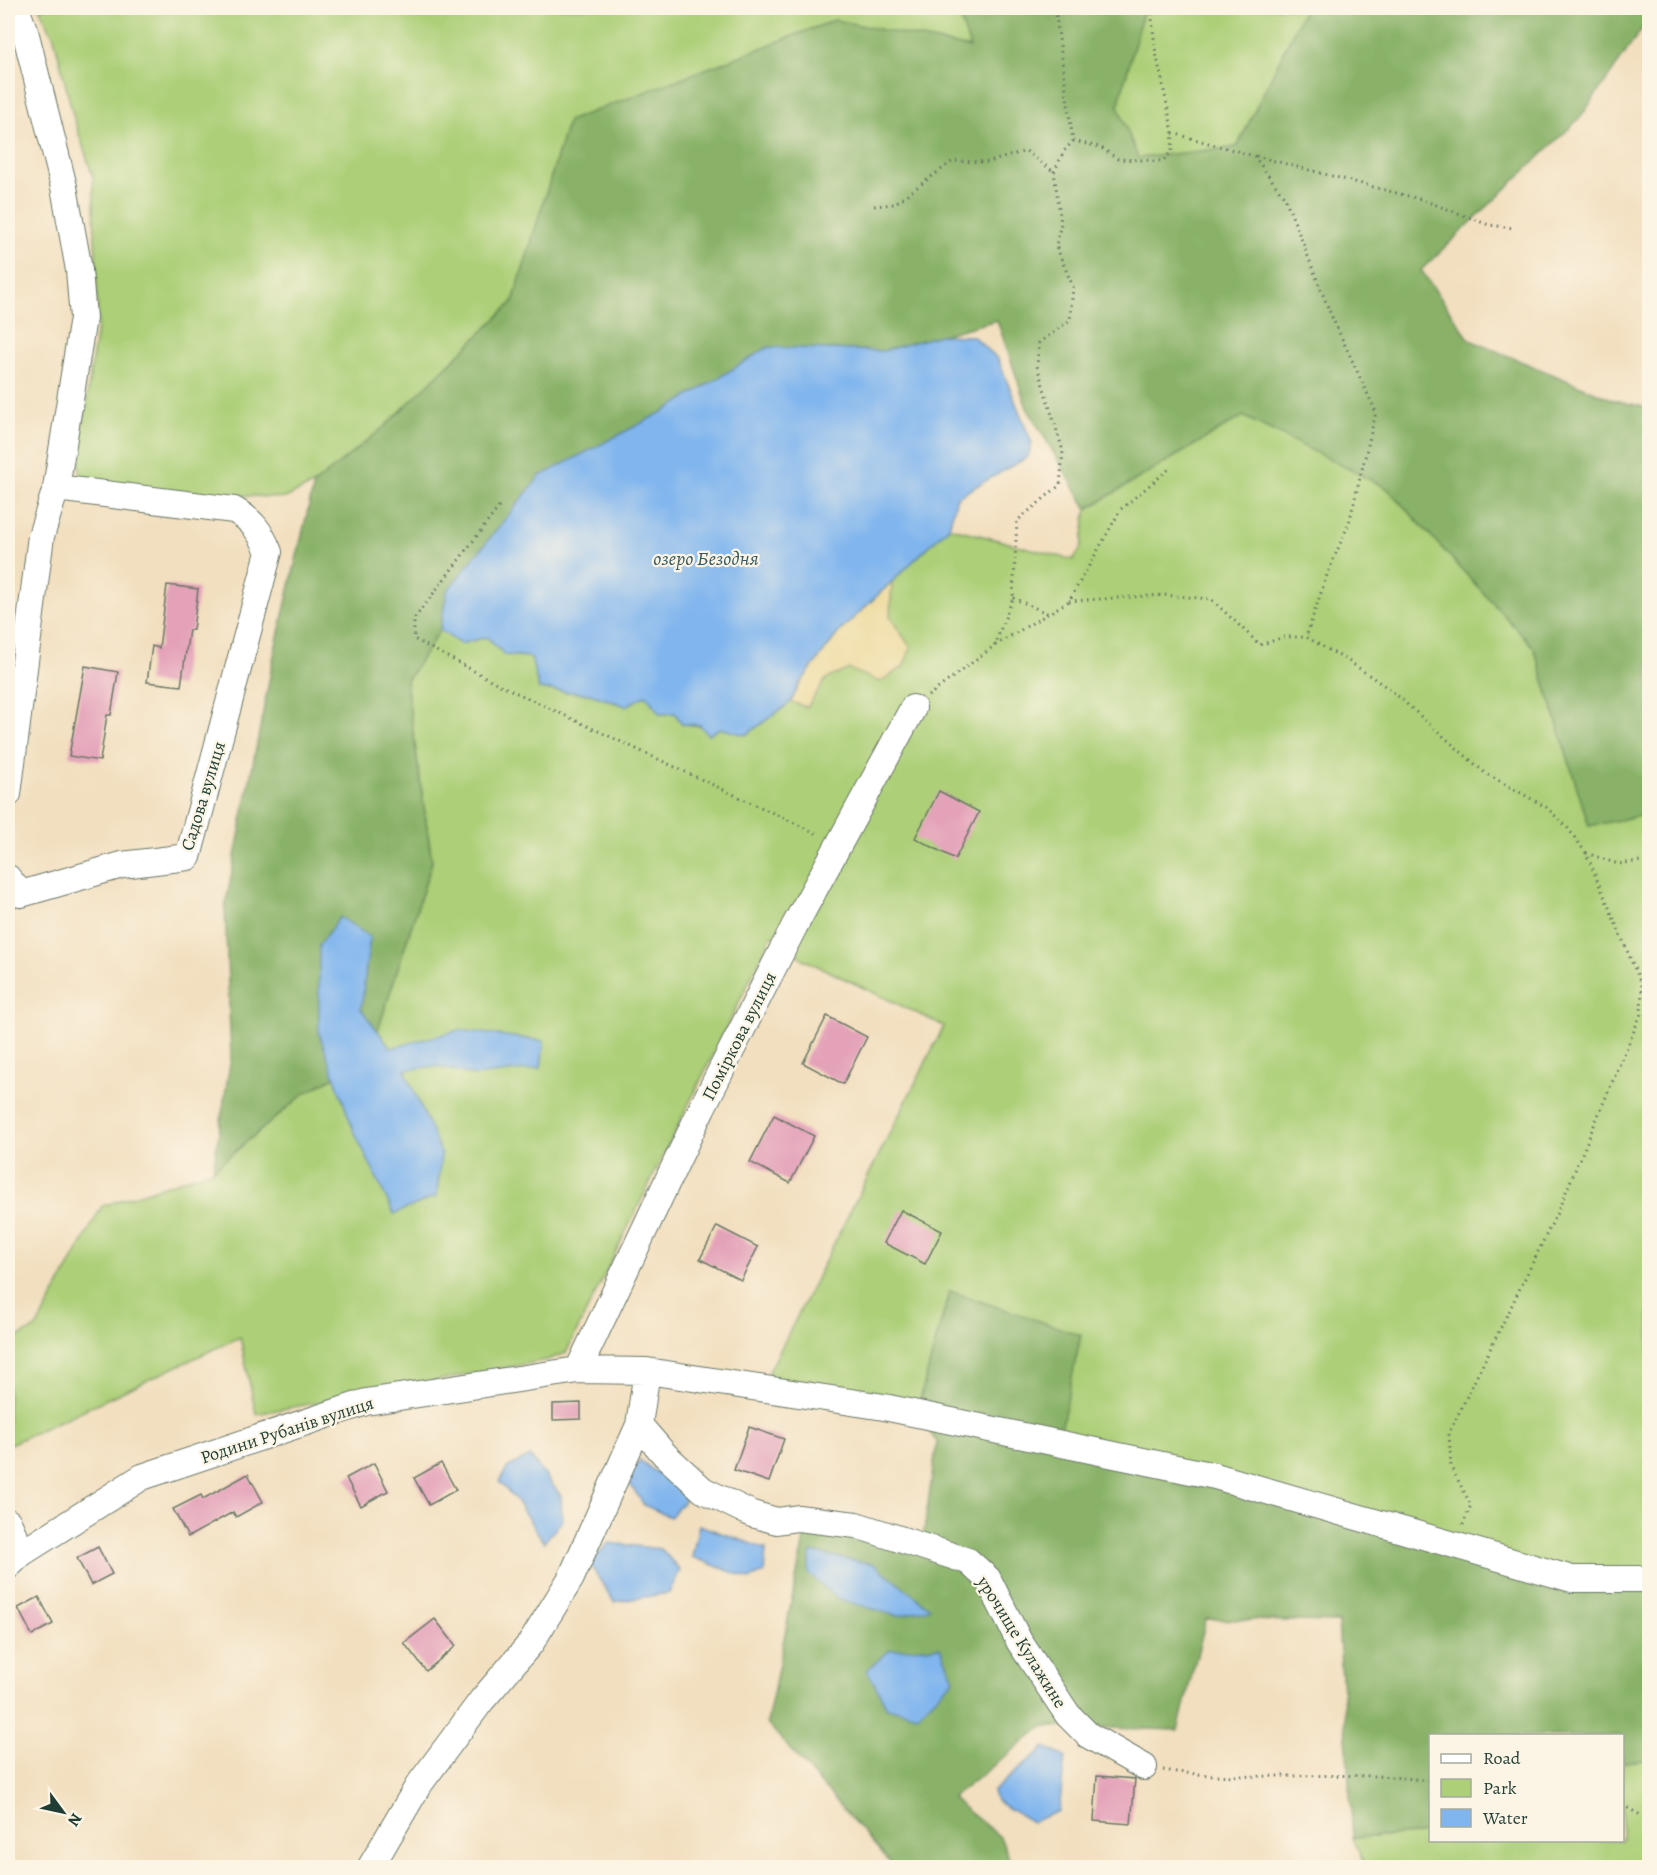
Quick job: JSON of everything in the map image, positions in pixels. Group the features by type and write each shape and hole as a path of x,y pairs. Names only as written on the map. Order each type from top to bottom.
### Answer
{"street":[{"path":"8,794 41,536 57,488 83,318 79,270 64,187 26,34 16,8"},
{"name":"Садова вулиця","path":"8,878 21,894 122,866 188,857 269,552 264,538 249,519 234,510 57,488"},
{"name":"Поміркова вулиця","path":"578,1370 702,1108 795,926 841,845 912,708"},
{"name":"Родини Рубанів вулиця","path":"8,1522 15,1560 142,1477 366,1402 578,1370 647,1371 884,1407 1215,1476 1572,1579 1650,1579"},
{"path":"370,1868 418,1786 482,1700 531,1644 566,1587 639,1425 647,1371"},
{"name":"урочище Кулажине","path":"639,1425 665,1455 703,1490 752,1514 777,1521 807,1519 856,1525 968,1561 987,1579 1019,1641 1068,1715 1088,1735 1144,1767"}],"path":[{"path":"994,646 1013,598 1017,521 1060,485 1063,451 1037,366 1039,343 1070,320 1073,287 1056,246 1061,223 1054,172 1064,151 1072,141 1055,8"},
{"path":"1072,141 1100,147 1118,159 1163,161 1172,152 1173,133 1155,48 1151,8"},
{"path":"1173,133 1423,200 1489,225 1514,228"},
{"path":"874,206 894,204 953,160 989,162 1026,151 1054,172"},
{"path":"1254,156 1285,198 1331,315 1376,412 1349,523 1327,575 1306,637"},
{"path":"912,708 994,646 1069,601 1121,509 1169,469"},
{"path":"499,507 414,619 414,639 502,686 841,845"},
{"path":"1069,601 1164,595 1211,600 1260,645 1284,637 1306,637 1350,662 1392,691 1485,773 1546,807 1567,827 1586,853 1641,986 1641,1014 1557,1213 1449,1433 1451,1467 1471,1505 1454,1545"},
{"path":"1013,598 1049,614"},
{"path":"1586,853 1617,864 1650,860"},
{"path":"1144,1767 1220,1775 1392,1775 1429,1781"},
{"path":"1624,1806 1650,1820"}],"green space":[{"path":"39,8 957,8 971,48 835,20 568,121 513,302 385,427 314,484 285,498 81,485 79,452 98,320 93,177 73,115 54,37"},
{"path":"957,8 1144,8 1118,106 1138,158 1237,147 1305,8 1649,8 1649,19 1580,118 1421,270 1470,340 1614,400 1649,408 1649,814 1589,826 1534,648 1387,488 1243,416 1087,509 1027,408 997,320 883,351 768,348 668,409 447,591 440,630 406,682 432,862 369,1058 305,1093 213,1170 231,1057 225,908 276,645 314,484 385,426 513,302 568,121 835,20 970,48"},
{"path":"1144,8 1305,8 1237,147 1137,158 1118,106"},
{"path":"1243,416 1387,488 1534,648 1589,826 1649,814 1649,1579 1572,1579 1058,1444 949,1292 916,1414 766,1378 944,1026 803,959 772,935 566,1353 547,1360 256,1414 240,1337 8,1445 8,1342 36,1328 102,1206 213,1170 305,1093 369,1058 432,862 406,682 440,630 460,644 487,637 505,655 531,657 539,689 590,694 626,706 646,695 660,714 675,713 682,724 720,728 746,735 791,702 798,686 839,632 949,527 1073,560 1081,548 1087,509"},
{"path":"950,1291 1081,1335 1058,1443 1572,1579 1649,1579 1649,1760 1624,1762 1624,1734 1429,1734 1429,1833 1353,1838 1338,1622 1206,1619 1178,1730 1044,1726 952,1798 1000,1837 1013,1867 894,1867 767,1723 807,1524 923,1537 937,1442 916,1414"},
{"path":"1649,1760 1649,1867 1365,1867 1353,1838 1429,1833 1429,1842 1624,1842 1624,1762"}],"sand":[{"path":"892,582 890,617 911,648 903,667 880,682 849,669 826,679 807,707 791,702 800,684 822,652 849,622"}],"water":[{"name":"озеро Безодня","path":"940,335 973,336 998,359 1032,443 1028,457 957,497 949,527 839,632 798,686 791,702 746,735 720,728 708,735 700,725 682,724 675,713 660,714 646,695 626,706 590,694 539,689 531,657 505,655 487,637 460,644 440,630 447,591 540,476 668,409 768,347 883,351"},
{"path":"340,917 370,937 361,1009 391,1048 459,1030 544,1041 541,1068 475,1076 436,1066 405,1070 441,1153 437,1196 394,1214 353,1129 319,1033 319,945"},
{"path":"530,1456 561,1496 562,1521 544,1542 513,1496 499,1482 508,1467"},
{"path":"640,1460 678,1489 685,1500 670,1517 644,1505 626,1478"},
{"path":"699,1525 766,1549 764,1573 750,1579 692,1557"},
{"path":"609,1543 661,1549 680,1570 669,1593 614,1602 589,1563"},
{"path":"811,1552 874,1564 930,1608 898,1616 838,1599 808,1573"},
{"path":"940,1647 954,1679 917,1715 887,1707 867,1670 890,1650"},
{"path":"1045,1747 1065,1757 1059,1811 1032,1822 996,1801 993,1791"}],"building":[{"path":"167,585 198,589 193,630 189,630 181,686 147,682 152,646 159,648"},
{"path":"85,666 118,672 111,715 107,715 100,761 69,756"},
{"path":"939,791 979,812 955,859 915,838"},
{"path":"827,1016 867,1037 843,1084 803,1063"},
{"path":"774,1115 814,1136 790,1183 750,1162"},
{"path":"901,1210 942,1231 925,1264 884,1243"},
{"path":"717,1226 758,1247 741,1280 700,1259"},
{"path":"581,1403 581,1419 553,1420 553,1404"},
{"path":"749,1427 784,1439 769,1482 734,1470"},
{"path":"374,1463 388,1491 361,1506 346,1478"},
{"path":"441,1463 456,1490 429,1505 414,1478"},
{"path":"248,1474 263,1502 236,1517 233,1512 188,1537 173,1509 201,1495 203,1499"},
{"path":"98,1547 112,1574 91,1585 77,1558"},
{"path":"39,1597 53,1624 32,1635 18,1608"},
{"path":"435,1619 456,1646 426,1671 404,1643"},
{"path":"1097,1776 1135,1779 1131,1824 1094,1821"}]}
